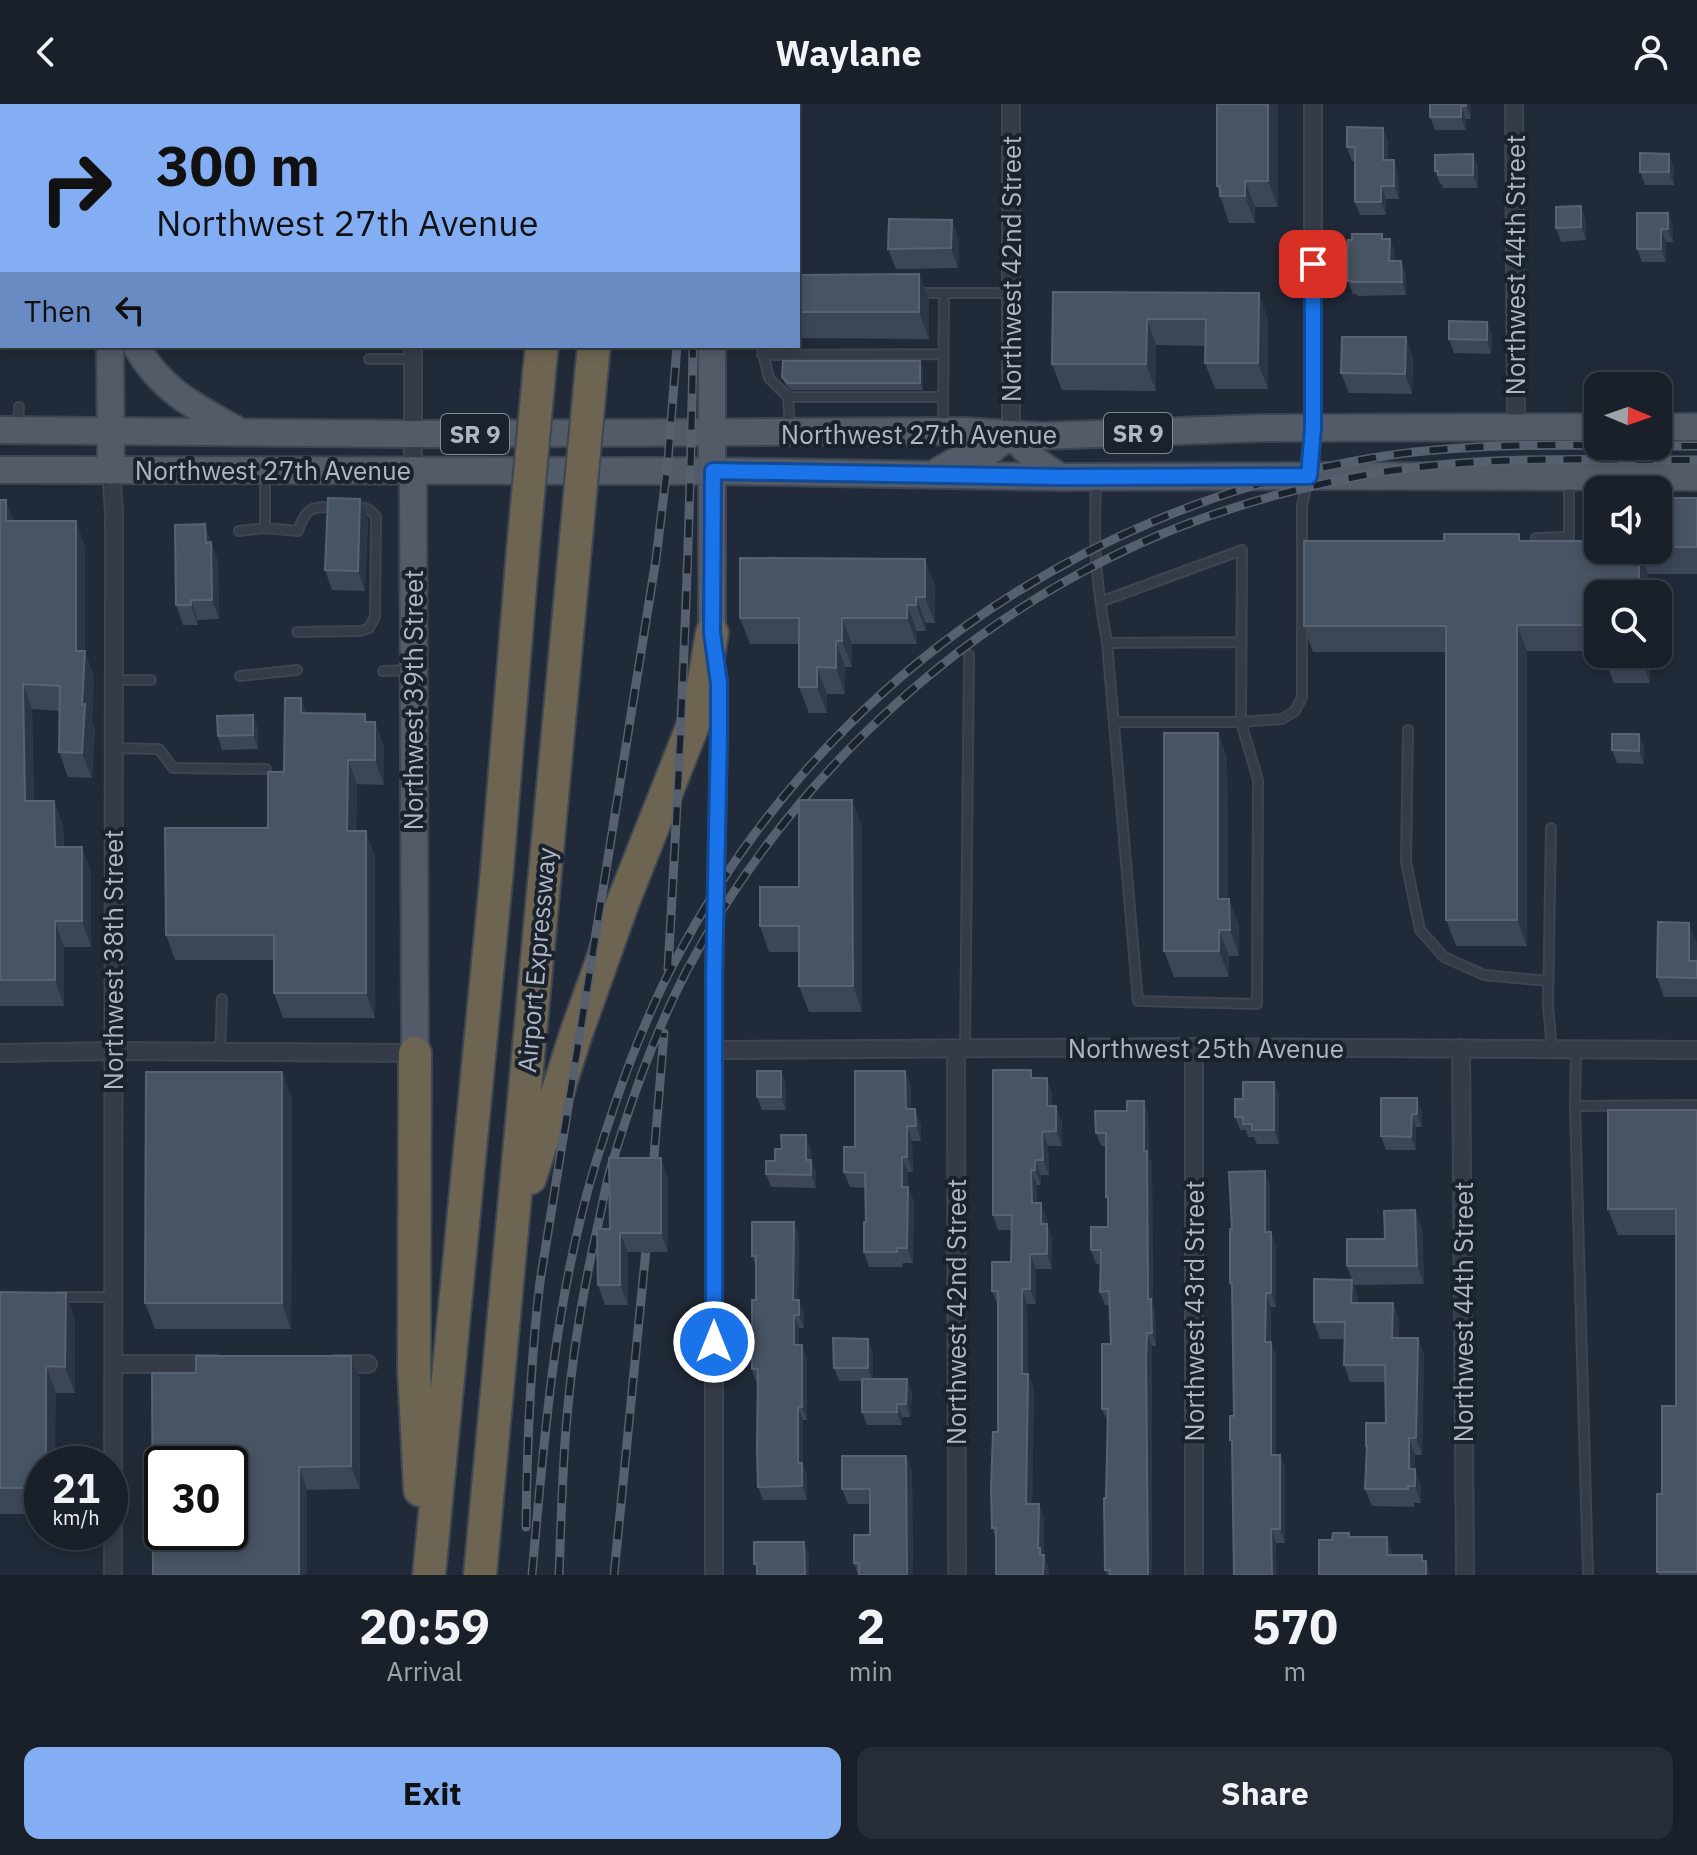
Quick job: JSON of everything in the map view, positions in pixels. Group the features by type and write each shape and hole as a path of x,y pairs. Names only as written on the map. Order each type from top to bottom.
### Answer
{"highway":[{"name":"Airport Expressway","path":"426,1575 495,886 540,355"},
{"name":"Airport Expressway","path":"480,1575 593,361"},
{"path":"511,1243 576,1034 623,902 693,725 701,699 712,633"},
{"path":"415,1053 414,1370 426,1575"}],"main road":[{"name":"Northwest 38th Street","path":"110,348 111,471"},
{"path":"137,348 151,370 168,388 238,431"},
{"path":"712,348 712,633"},
{"name":"Northwest 27th Avenue","path":"12,422 110,430 413,434 943,431 1040,436 1246,429 1584,427"},
{"path":"1672,427 1697,427"},
{"path":"933,474 960,459 989,452 1011,434 1036,461 1060,477"},
{"name":"Northwest 27th Avenue","path":"0,470 713,471 1060,477 1569,477 1690,473"},
{"name":"Northwest 39th Street","path":"413,470 409,820 415,1053"}],"street":[{"name":"Northwest 42nd Street","path":"1011,104 1011,434"},
{"path":"1309,476 1313,428 1313,104"},
{"name":"Northwest 44th Street","path":"1514,104 1516,427"},
{"name":"Northwest 39th Street","path":"413,352 413,470"},
{"name":"Northwest 38th Street","path":"111,471 114,511 113,1575"},
{"path":"712,633 719,683 714,1050 714,1575"},
{"name":"Northwest 25th Avenue","path":"714,1050 1194,1047 1697,1050"},
{"name":"Northwest 43rd Street","path":"1194,1047 1194,1575"},
{"name":"Northwest 44th Street","path":"1461,1048 1465,1575"},
{"name":"Northwest 42nd Street","path":"957,1575 961,1049"},
{"path":"0,1053 415,1053"},
{"path":"114,1364 225,1364"},
{"path":"320,1364 368,1364"}],"lane":[{"path":"915,293 1011,293"},
{"path":"943,431 944,293"},
{"path":"791,433 788,397 769,378 761,350 944,354"},
{"path":"369,359 413,352"},
{"path":"788,397 943,397"},
{"path":"265,471 265,528"},
{"path":"1114,722 1241,722 1282,719 1295,711 1302,697 1302,505 1309,476"},
{"path":"1096,477 1096,569 1100,602 1107,643 1138,1001 1257,1004 1258,780 1241,722 1242,550 1100,602"},
{"path":"1536,538 1569,537 1569,477"},
{"path":"239,531 265,528 298,531 305,512 314,507 362,507 372,511 376,517 375,617 369,628 361,631 297,632"},
{"path":"1107,643 1242,642"},
{"path":"961,1049 969,655"},
{"path":"240,676 297,670"},
{"path":"383,671 413,670"},
{"path":"114,680 151,680"},
{"path":"1408,730 1406,862 1420,930 1444,957 1484,975 1549,981"},
{"path":"113,748 159,749 173,768 266,769"},
{"path":"1551,828 1548,1006 1552,1049"},
{"path":"220,1053 222,999"},
{"path":"1576,1049 1588,1575"},
{"path":"1575,1106 1697,1105"},
{"path":"48,1297 113,1297"}],"building":[{"path":"1217,104 1268,104 1268,181 1245,181 1245,196 1220,196 1220,186 1217,186"},
{"path":"1430,104 1466,106 1461,106 1461,117 1430,117"},
{"path":"1347,127 1383,128 1383,160 1394,160 1394,186 1381,186 1381,202 1355,202 1355,147 1347,147"},
{"path":"1640,153 1669,154 1669,172 1640,172"},
{"path":"1473,154 1473,175 1438,175 1435,171 1435,155"},
{"path":"1581,206 1581,227 1556,228 1556,207"},
{"path":"1637,213 1668,213 1668,229 1661,229 1661,249 1637,249"},
{"path":"889,219 952,220 951,248 888,249"},
{"path":"1352,234 1382,234 1382,239 1390,239 1389,261 1401,261 1402,282 1348,281 1348,240 1352,240"},
{"path":"919,274 919,312 800,312 800,275"},
{"path":"1053,292 1259,293 1258,363 1205,363 1206,319 1147,319 1146,364 1052,364"},
{"path":"1449,321 1487,322 1487,340 1449,339"},
{"path":"1342,337 1406,337 1405,374 1341,373"},
{"path":"783,361 920,361 920,383 788,383 782,377"},
{"path":"328,498 360,499 358,571 325,570"},
{"path":"1672,498 1697,498 1697,547 1672,547"},
{"path":"0,500 6,500 6,521 76,521 76,651 85,651 82,753 59,752 60,686 23,684 25,801 54,801 55,847 82,847 82,921 55,921 55,980 0,980"},
{"path":"205,524 206,543 211,542 212,600 191,600 191,605 176,605 175,525"},
{"path":"1444,534 1519,534 1519,541 1584,541 1584,564 1639,564 1639,580 1584,580 1584,625 1517,625 1517,920 1446,920 1446,626 1304,626 1304,541 1444,541"},
{"path":"740,558 925,559 925,597 916,597 916,605 907,605 907,618 842,618 842,641 836,641 836,668 817,667 817,687 799,687 799,618 740,618"},
{"path":"285,698 301,698 301,713 365,714 365,722 375,722 375,760 348,760 347,831 366,831 366,993 274,993 274,935 166,935 165,828 268,828 268,772 284,772"},
{"path":"253,715 253,735 218,736 217,716"},
{"path":"1164,733 1218,733 1218,899 1229,899 1230,930 1219,930 1219,951 1164,951"},
{"path":"1612,734 1639,734 1639,751 1612,750"},
{"path":"799,800 852,800 853,986 799,986 799,926 760,926 760,887 799,887"},
{"path":"1658,922 1689,923 1689,961 1697,961 1697,978 1657,977"},
{"path":"993,1070 1031,1070 1031,1078 1047,1078 1047,1106 1056,1106 1056,1131 1042,1132 1043,1160 1035,1160 1035,1170 1031,1170 1032,1203 1041,1203 1041,1224 1047,1224 1047,1254 1030,1254 1030,1289 1022,1289 1022,1374 1028,1374 1026,1504 1039,1504 1038,1548 1040,1555 1044,1555 1043,1575 996,1575 996,1528 992,1528 991,1489 993,1432 998,1432 998,1291 992,1291 992,1262 1011,1262 1012,1215 993,1215"},
{"path":"757,1071 781,1071 781,1097 757,1097"},
{"path":"855,1071 905,1071 906,1109 915,1109 916,1126 907,1126 907,1157 902,1157 902,1187 908,1187 907,1248 897,1248 897,1252 864,1252 865,1173 844,1172 844,1147 855,1147"},
{"path":"146,1072 282,1072 282,1303 145,1303"},
{"path":"1243,1082 1274,1082 1274,1130 1252,1130 1252,1124 1243,1124 1243,1117 1235,1117 1235,1099 1243,1099"},
{"path":"1381,1098 1417,1098 1417,1114 1412,1114 1411,1137 1381,1136"},
{"path":"1127,1101 1144,1101 1144,1151 1147,1151 1148,1299 1151,1299 1152,1333 1147,1333 1146,1358 1148,1575 1110,1575 1110,1570 1105,1570 1108,1409 1102,1409 1102,1344 1111,1344 1109,1291 1100,1292 1101,1250 1091,1250 1091,1227 1108,1227 1108,1197 1106,1133 1096,1133 1095,1111 1127,1111"},
{"path":"1608,1110 1697,1110 1697,1572 1657,1572 1657,1494 1662,1494 1662,1406 1676,1406 1676,1209 1608,1209"},
{"path":"781,1135 806,1135 806,1160 811,1160 811,1175 766,1174 766,1161 775,1161 775,1149 782,1149"},
{"path":"609,1158 661,1158 661,1233 620,1233 620,1285 598,1285 597,1229 610,1229"},
{"path":"1265,1171 1265,1232 1271,1232 1271,1293 1266,1293 1265,1342 1271,1342 1271,1455 1280,1455 1280,1529 1271,1529 1272,1575 1234,1575 1229,1172"},
{"path":"1415,1210 1417,1266 1347,1266 1347,1239 1385,1239 1384,1211"},
{"path":"752,1222 794,1222 793,1300 799,1300 799,1315 794,1315 794,1345 802,1345 798,1463 802,1463 802,1486 758,1487 758,1369 752,1369 752,1300 756,1300 756,1256 752,1256"},
{"path":"1314,1279 1352,1280 1351,1303 1393,1303 1392,1338 1418,1338 1416,1438 1409,1438 1409,1469 1415,1469 1415,1486 1408,1486 1408,1489 1365,1489 1366,1423 1386,1423 1385,1365 1344,1365 1345,1322 1314,1322"},
{"path":"0,1292 66,1293 65,1367 46,1366 46,1446 24,1446 24,1488 0,1488"},
{"path":"833,1338 868,1339 868,1368 834,1368"},
{"path":"196,1356 351,1356 351,1466 299,1467 299,1575 153,1575 153,1550 248,1550 248,1446 152,1446 152,1373 196,1373"},
{"path":"862,1379 907,1379 906,1404 897,1404 897,1412 862,1412"},
{"path":"842,1456 906,1456 907,1575 859,1575 859,1563 854,1563 854,1535 870,1535 870,1489 842,1489"},
{"path":"1333,1533 1349,1533 1349,1537 1387,1537 1387,1555 1422,1555 1422,1561 1426,1561 1426,1575 1319,1575 1319,1540 1332,1540"},
{"path":"754,1542 804,1542 805,1575 757,1575"}],"railway":[{"path":"526,1527 530,1404 540,1282 656,559 677,348"},
{"path":"668,969 684,658 693,348"},
{"path":"532,1575 553,1367 570,1264 596,1162 630,1061 674,963 732,866 800,777 877,698 963,628 1056,569 1156,520 1261,483 1412,452 1534,445 1697,446"},
{"path":"559,1575 566,1428 578,1328 607,1182 635,1092 675,994 724,906 767,845 814,787 866,733 921,682 980,636 1042,595 1139,544 1239,506 1377,473 1456,463 1697,460"},
{"path":"652,1181 664,1033"},
{"path":"614,1575 648,1229"}],"route":[{"path":"714,1342 714,980 719,683 712,633 713,471 1060,477 1309,476 1313,428 1313,264"}]}
